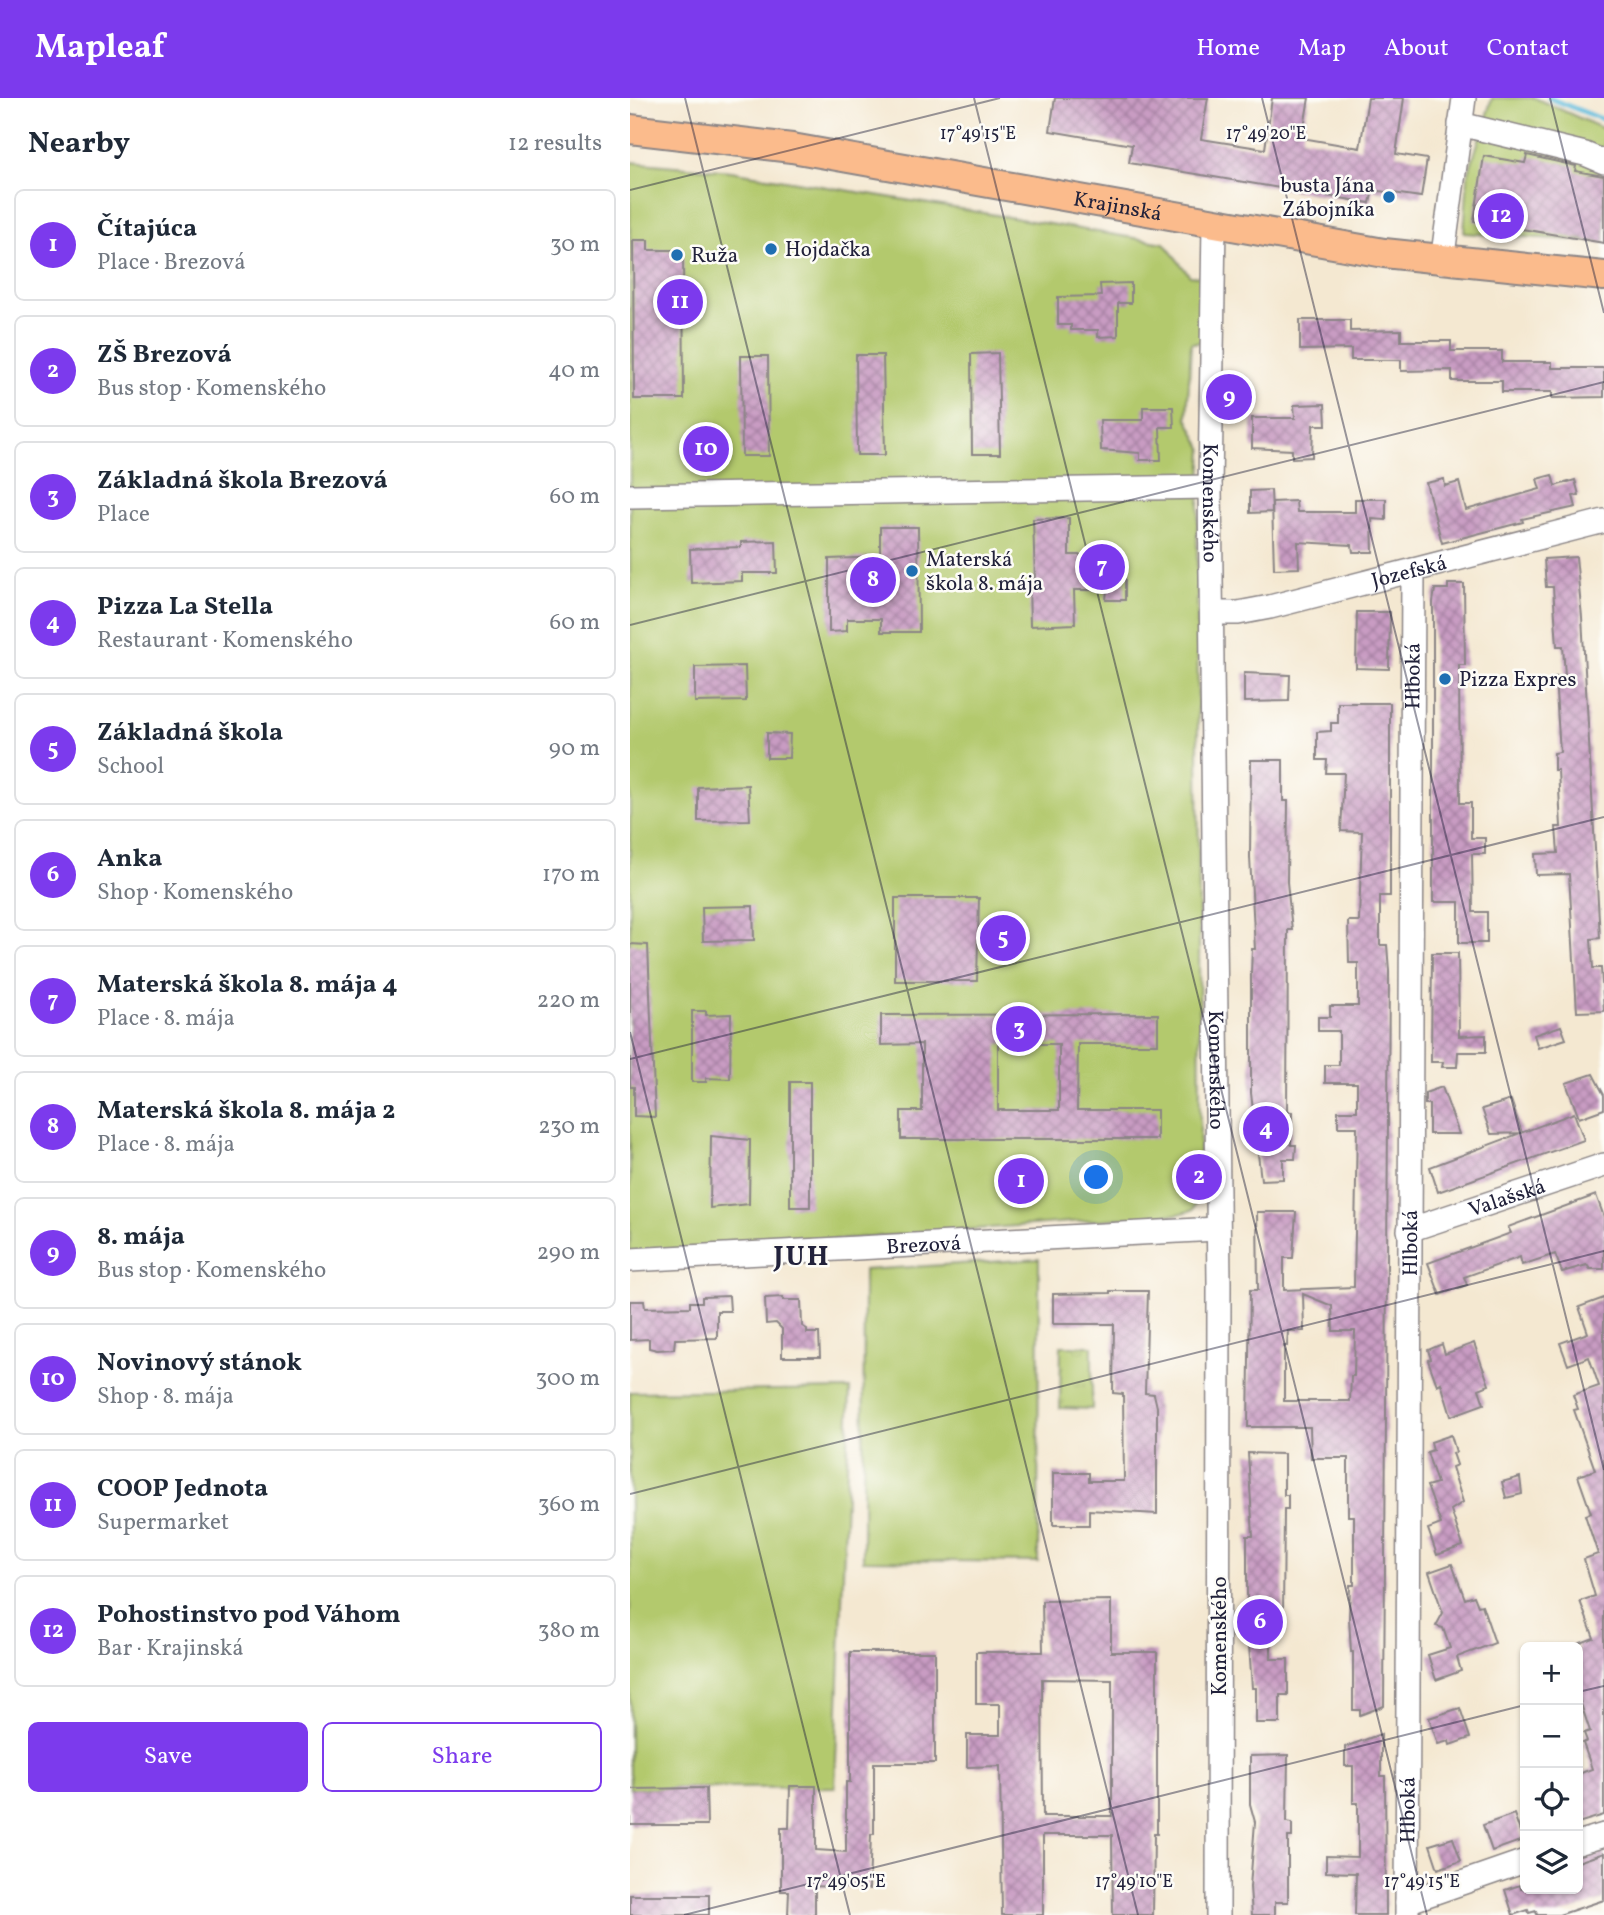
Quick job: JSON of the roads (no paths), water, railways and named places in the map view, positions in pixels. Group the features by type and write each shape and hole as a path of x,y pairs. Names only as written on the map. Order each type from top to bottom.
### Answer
{"main road":[{"name":"Krajinská","path":"630,129 792,148 1442,262 1604,276"}],"street":[{"path":"1442,262 1464,98"},
{"path":"1460,124 1604,162"},
{"name":"Komenského","path":"1214,223 1210,487 1217,1228 1218,1915"},
{"path":"630,496 1210,487"},
{"name":"Jozefská","path":"1213,612 1238,612 1270,607 1604,521"},
{"name":"Hlboká","path":"1407,1908 1413,570"},
{"name":"Valašská","path":"1409,1230 1604,1165"},
{"name":"Brezová","path":"630,1260 1217,1228"},
{"path":"1583,1841 1604,1835"},
{"path":"1407,1908 1520,1863"}],"waterway":[{"path":"1549,98 1604,120"}],"place":[{"name":"busta Jána Zábojníka","path":"1389,197"},
{"name":"Pohostinstvo pod Váhom","path":"1501,216"},
{"name":"Hojdačka","path":"771,249"},
{"name":"Ruža","path":"677,255"},
{"name":"COOP Jednota","path":"680,302"},
{"name":"8. mája","path":"1229,397"},
{"name":"Novinový stánok","path":"706,449"},
{"name":"Materská škola 8. mája 4","path":"1102,567"},
{"name":"Materská škola 8. mája","path":"912,571"},
{"name":"Materská škola 8. mája 2","path":"873,580"},
{"name":"Pizza Expres","path":"1445,679"},
{"name":"Základná škola","path":"1003,938"},
{"name":"Základná škola Brezová","path":"1019,1029"},
{"name":"Pizza La Stella","path":"1266,1129"},
{"name":"ZŠ Brezová","path":"1199,1177"},
{"name":"Čítajúca","path":"1021,1181"},
{"name":"Anka","path":"1260,1622"}],"district":[{"name":"JUH","path":"802,1255"}]}
